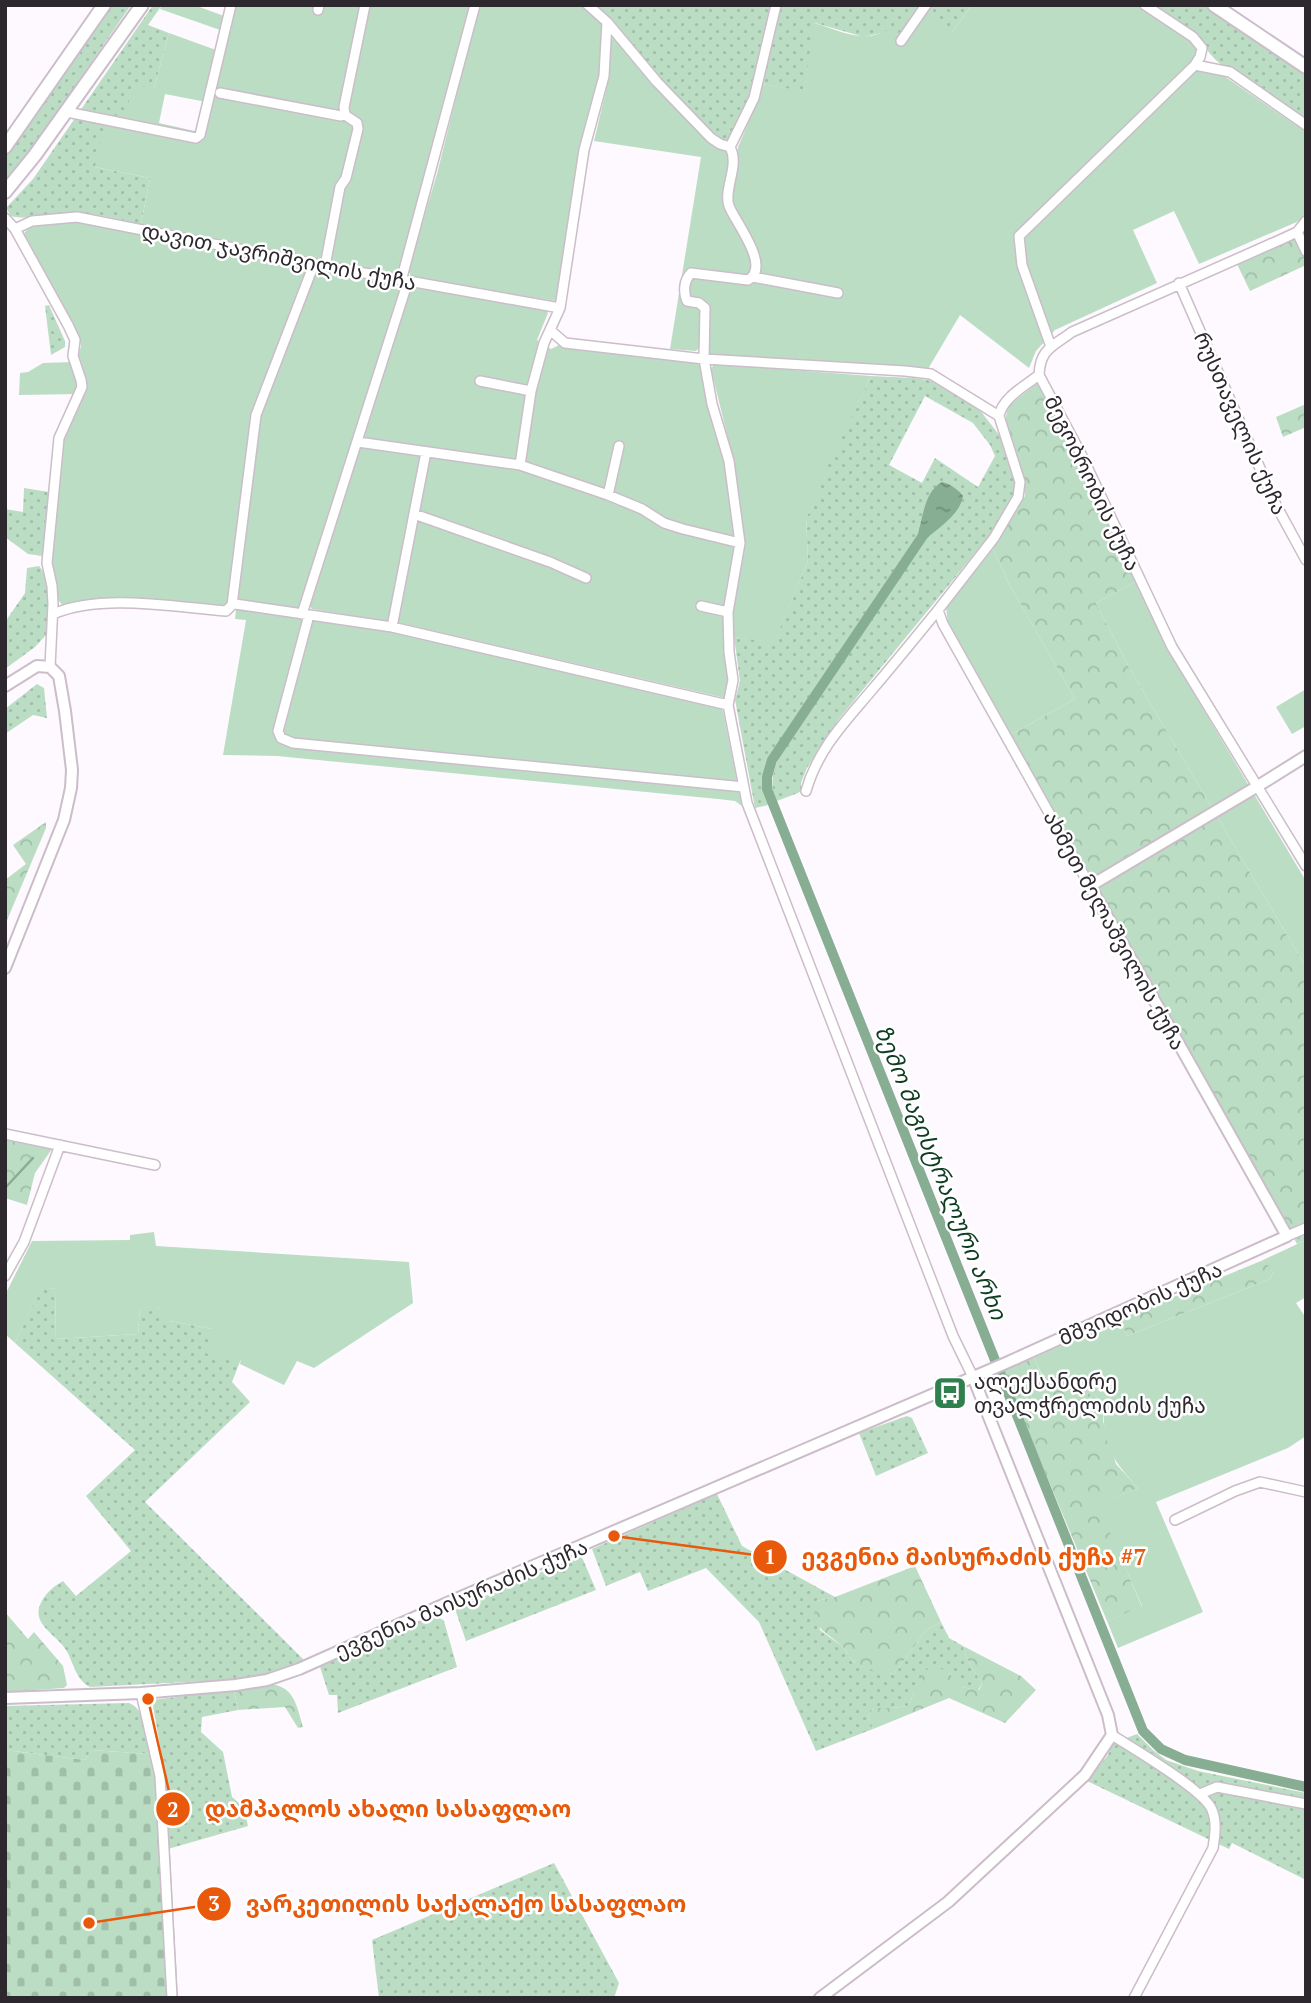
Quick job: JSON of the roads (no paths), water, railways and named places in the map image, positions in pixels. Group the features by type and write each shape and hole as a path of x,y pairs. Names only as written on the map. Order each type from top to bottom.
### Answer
{"main road":[{"path":"5,147 104,5"},
{"path":"5,192 142,5"},
{"path":"1214,5 1306,67"}],"street":[{"path":"66,112 196,138 202,131 231,5"},
{"path":"345,115 344,107 365,5"},
{"path":"475,5 404,281 306,614 278,731 281,738 293,743 744,787"},
{"path":"588,5 607,22 657,82 710,138 730,147 734,155 728,204 753,250 757,265 753,277"},
{"path":"730,147 754,98 776,5"},
{"path":"901,41 926,5"},
{"path":"1145,5 1193,37 1202,48 1200,57 1195,65 1019,236 1022,265 1051,347 1072,332 1297,232 1306,221"},
{"path":"520,465 531,391 544,343 559,309 584,150 604,76 607,22"},
{"path":"1195,65 1230,72 1306,125"},
{"path":"220,93 345,115 357,123 358,129 346,178 340,187 325,266"},
{"name":"დავით ჯავრიშვილის ქუჩა","path":"15,229 32,221 77,217 559,309"},
{"path":"5,218 15,229 71,332 75,347 73,356 82,387 59,438 47,564 52,586 53,614 50,667"},
{"path":"1297,232 1306,251"},
{"path":"53,614 66,608 91,604 124,603 226,611 232,605 256,415 314,264"},
{"path":"838,293 753,277 742,279 696,272 687,277 684,290 687,301 699,303 705,309 704,359 712,404 729,461 740,543 728,612 733,680 728,705 747,803 953,1336 979,1374 1108,1715 1112,1735 1200,1794 1212,1808 1216,1832 1213,1848 1134,1998"},
{"name":"რუსთაველის ქუჩა","path":"1179,283 1276,505 1306,561"},
{"path":"550,330 565,343 704,359 930,374 999,416"},
{"name":"მეგობრობის ქუჩა","path":"1051,347 1043,353 1039,362 1039,375 1082,454 1172,647 1306,866"},
{"path":"806,791 812,770 828,744 938,610 993,538 1018,498 1020,482 999,416 1000,409 1039,375"},
{"path":"480,381 531,391"},
{"path":"358,442 520,465 608,495 642,509 664,523 740,543"},
{"path":"608,495 619,446"},
{"path":"392,627 426,452"},
{"path":"414,514 550,562 586,578"},
{"path":"232,605 392,627 728,705"},
{"path":"701,606 728,612"},
{"name":"ახმეთ მელაშვილის ქუჩა","path":"938,610 943,624 1287,1236"},
{"path":"5,686 37,666 50,667 59,676 71,752 71,788 64,820 5,968"},
{"path":"1090,886 1306,756"},
{"path":"5,1134 155,1165"},
{"path":"5,1276 24,1242 60,1145"},
{"name":"მშვიდობის ქუჩა","path":"979,1374 1306,1228"},
{"name":"ევგენია მაისურაძის ქუჩა","path":"5,1698 141,1693 267,1680 299,1669 979,1374"},
{"path":"1175,1520 1260,1482 1306,1492"},
{"path":"141,1693 160,1776 172,1998"},
{"path":"820,1998 948,1902 1085,1775 1112,1735"},
{"path":"1200,1794 1217,1787 1306,1804"}],"water":[{"path":"942,482 954,487 963,496 953,515 926,539 918,534 923,512 932,491"}],"waterway":[{"name":"ზემო მაგისტრალური არხი","path":"928,528 772,760 767,789 1143,1731 1161,1749 1185,1760 1306,1787"},
{"path":"5,1188 33,1158"}],"place":[{"name":"ალექსანდრე თვალჭრელიძის ქუჩა","path":"950,1393"},
{"name":"ევგენია მაისურაძის ქუჩა #7","path":"614,1536"},
{"name":"დამპალოს ახალი სასაფლაო","path":"148,1699"},
{"name":"ვარკეთილის საქალაქო სასაფლაო","path":"89,1923"}]}
